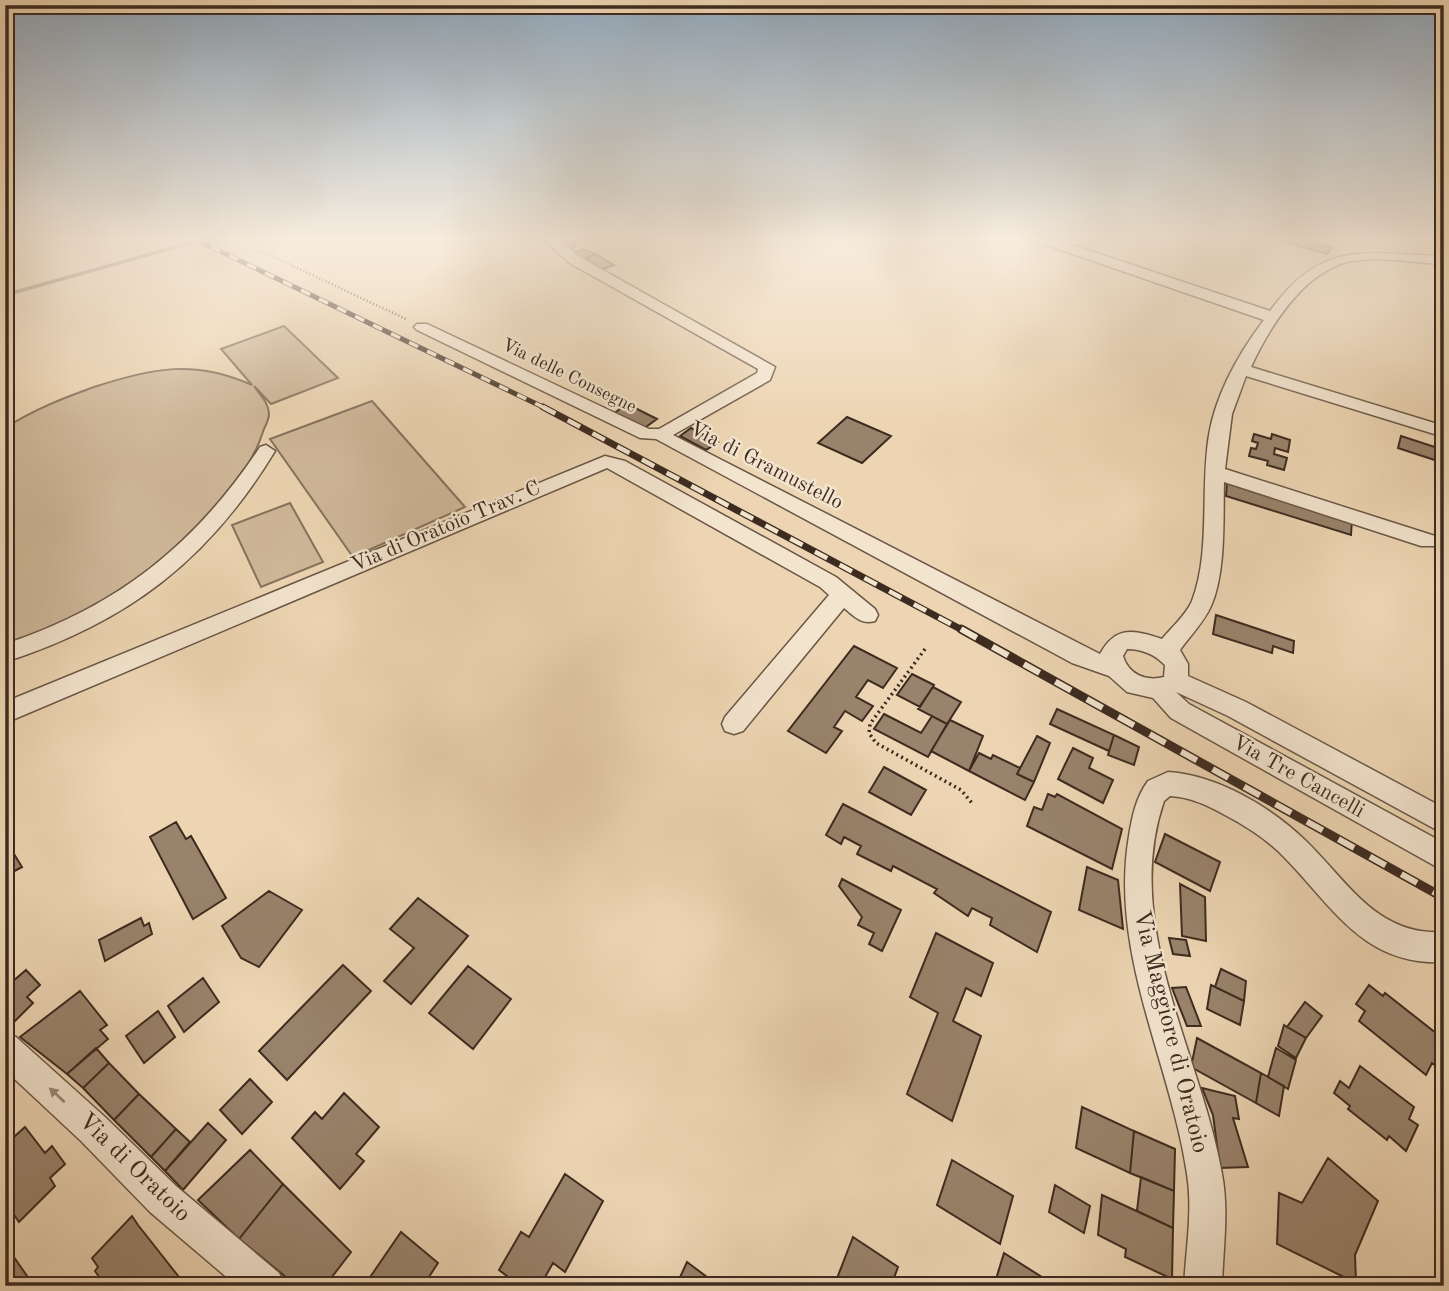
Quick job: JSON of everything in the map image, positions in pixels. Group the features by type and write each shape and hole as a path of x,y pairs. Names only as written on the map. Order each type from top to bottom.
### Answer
{"street":[{"name":"Via di Gramustello","path":"645,298 767,367 764,376 663,434 664,438 1080,657 1116,669"},
{"path":"1216,298 1271,317"},
{"path":"1166,651 1203,600 1222,420 1242,370 1271,317 1290,298"},
{"name":"Via delle Consegne","path":"422,327 646,434 663,434"},
{"path":"5,653 80,624 135,591 225,511 266,451"},
{"name":"Via di Oratoio Trav. C","path":"5,713 605,461 618,465 816,576 867,615"},
{"path":"1216,473 1427,541"},
{"path":"734,724 842,595"},
{"path":"1167,685 1177,671 1176,664 1166,651 1146,641 1127,640 1114,648 1111,655 1116,669 1140,686 1190,686 1444,822"},
{"name":"Via Tre Cancelli","path":"1167,685 1169,702 1180,711 1444,858"},
{"name":"Via Maggiore di Oratoio","path":"1203,1286 1206,1178 1143,941 1137,893 1135,872 1140,841 1155,793 1163,785 1180,784 1222,800 1284,839 1347,907 1368,925 1403,943 1420,947 1444,947"},
{"name":"Via di Oratoio","path":"5,1048 253,1282"}],"lane":[{"path":"1242,370 1444,432"}],"path":[{"path":"361,298 422,327"},
{"path":"925,649 870,724 869,733 876,743 961,790 972,803"}],"shaded area":[{"path":"284,326 338,378 271,404 254,386 268,406 267,422 238,481 198,529 151,570 104,604 69,622 5,646 5,428 70,396 115,380 154,371 192,369 231,377 252,385 221,349"},
{"path":"372,401 465,507 353,557 270,439"},
{"path":"290,503 323,562 261,587 232,525"}],"building":[{"path":"627,404 657,419 643,429 613,414"},
{"path":"847,417 891,436 862,463 818,443"},
{"path":"691,428 718,442 706,450 680,436"},
{"path":"1254,434 1271,439 1272,434 1290,440 1288,452 1275,448 1274,454 1287,458 1284,470 1267,465 1268,461 1249,456 1251,448 1256,449 1258,443 1252,441"},
{"path":"1401,436 1444,450 1444,463 1398,448"},
{"path":"1227,481 1352,519 1351,535 1226,496"},
{"path":"1216,615 1294,641 1293,653 1273,646 1272,653 1213,634"},
{"path":"854,646 897,668 883,688 868,680 856,697 873,706 862,721 845,711 834,727 842,731 826,753 788,731"},
{"path":"912,674 934,685 920,707 897,695"},
{"path":"933,687 961,702 947,724 918,709"},
{"path":"1057,709 1114,735 1109,751 1050,724"},
{"path":"884,714 921,733 932,716 947,724 928,757 874,729"},
{"path":"950,720 983,736 969,771 931,751"},
{"path":"1114,735 1139,747 1134,765 1108,755"},
{"path":"1037,736 1050,743 1034,782 1017,774"},
{"path":"1073,748 1093,758 1089,768 1113,780 1103,803 1058,779"},
{"path":"979,753 991,759 993,755 1020,768 1017,774 1034,782 1025,800 969,771"},
{"path":"884,767 926,790 911,815 869,792"},
{"path":"1048,794 1055,797 1057,794 1122,829 1112,869 1027,826 1034,807 1042,810"},
{"path":"843,804 1051,912 1037,952 990,925 992,918 972,908 968,916 934,893 937,889 893,866 891,871 857,854 861,846 844,837 841,844 826,835"},
{"path":"176,822 186,839 191,836 226,898 193,919 150,837"},
{"path":"1165,834 1220,862 1210,891 1155,862"},
{"path":"14,854 22,867 5,876 5,859"},
{"path":"1087,867 1118,880 1123,929 1079,910"},
{"path":"842,879 901,910 882,951 869,944 874,933 858,925 862,917 839,886"},
{"path":"1180,884 1205,897 1206,941 1182,936"},
{"path":"269,891 302,910 259,967 241,958 222,926"},
{"path":"418,898 468,936 411,1004 384,981 414,948 390,929"},
{"path":"141,918 144,926 149,923 152,934 105,961 99,940"},
{"path":"936,933 993,963 981,996 966,988 953,1021 981,1036 952,1121 907,1094 938,1013 910,997"},
{"path":"1169,938 1186,940 1190,956 1173,954"},
{"path":"343,965 371,991 287,1080 259,1051"},
{"path":"468,966 511,999 473,1049 429,1013"},
{"path":"1221,969 1246,981 1244,1001 1215,987"},
{"path":"26,970 40,985 27,997 33,1003 9,1027 5,1024 5,988"},
{"path":"203,978 219,1002 184,1032 168,1006"},
{"path":"1211,985 1244,1001 1240,1025 1207,1009"},
{"path":"1369,985 1383,996 1385,993 1441,1037 1438,1042 1444,1047 1444,1058 1438,1068 1432,1063 1426,1075 1359,1021 1365,1011 1356,1004"},
{"path":"1186,987 1201,1026 1187,1026 1172,988"},
{"path":"80,991 107,1025 100,1030 108,1039 67,1074 20,1037"},
{"path":"1305,1002 1322,1016 1306,1038 1287,1027"},
{"path":"158,1011 175,1037 144,1063 126,1036"},
{"path":"1284,1025 1306,1038 1296,1058 1278,1046"},
{"path":"1197,1038 1261,1073 1256,1103 1191,1067"},
{"path":"96,1048 109,1063 83,1088 67,1074"},
{"path":"1276,1048 1296,1060 1288,1089 1268,1077"},
{"path":"109,1063 139,1094 114,1120 83,1088"},
{"path":"1360,1066 1414,1107 1409,1119 1418,1125 1406,1151 1389,1136 1387,1140 1348,1109 1350,1106 1334,1093 1340,1081 1349,1088"},
{"path":"1261,1073 1284,1086 1279,1116 1256,1103"},
{"path":"250,1079 272,1102 242,1134 220,1110"},
{"path":"1202,1088 1235,1096 1239,1119 1233,1118 1248,1167 1220,1168 1213,1115"},
{"path":"344,1093 379,1127 356,1154 364,1161 340,1189 292,1138 315,1112 322,1119"},
{"path":"139,1094 176,1129 151,1157 114,1120"},
{"path":"1082,1107 1134,1131 1130,1173 1076,1148"},
{"path":"208,1123 226,1140 183,1190 165,1171"},
{"path":"25,1127 45,1153 52,1146 65,1164 50,1178 55,1186 19,1222 12,1212 5,1219 5,1145"},
{"path":"176,1129 190,1142 165,1171 151,1157"},
{"path":"1134,1131 1175,1149 1174,1191 1130,1173"},
{"path":"250,1150 283,1184 239,1239 198,1200"},
{"path":"1328,1158 1378,1201 1355,1255 1356,1283 1277,1244 1279,1193 1302,1203"},
{"path":"952,1160 1013,1196 1000,1244 937,1205"},
{"path":"565,1174 603,1201 565,1272 553,1263 540,1286 520,1286 499,1270 521,1232 529,1237"},
{"path":"1141,1177 1174,1191 1173,1228 1137,1211"},
{"path":"283,1184 351,1252 325,1286 297,1286 239,1239"},
{"path":"1055,1185 1090,1206 1084,1233 1049,1212"},
{"path":"1102,1195 1173,1228 1172,1279 1125,1257 1126,1249 1098,1235"},
{"path":"132,1216 186,1286 98,1286 102,1281 95,1271 98,1267 92,1258"},
{"path":"401,1232 438,1263 423,1286 364,1286"},
{"path":"853,1237 898,1267 891,1286 834,1286"},
{"path":"9,1250 34,1286 5,1286 5,1254"},
{"path":"1004,1253 1056,1286 1007,1286 996,1279"},
{"path":"687,1262 719,1286 676,1286"}],"railway":[{"path":"318,298 544,408"},
{"path":"544,408 964,631"},
{"path":"961,629 1444,898"}]}
